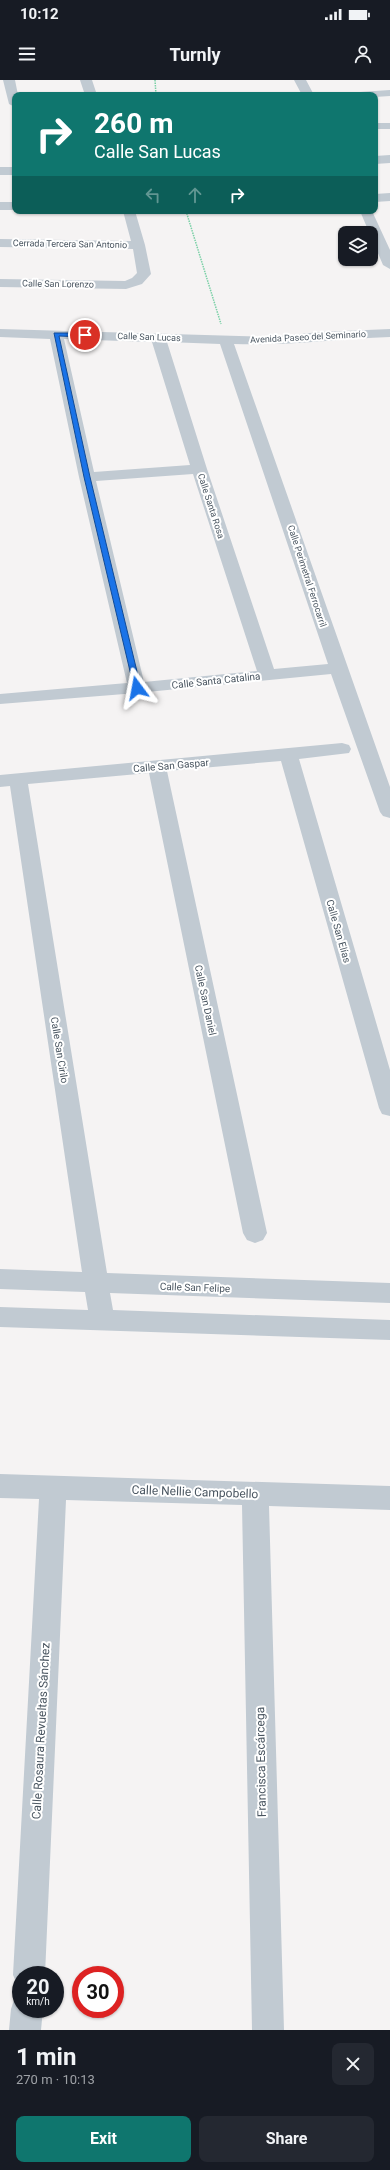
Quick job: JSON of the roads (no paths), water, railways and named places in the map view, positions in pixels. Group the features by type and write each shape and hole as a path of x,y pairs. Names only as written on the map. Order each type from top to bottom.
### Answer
{"street":[{"path":"9,80 12,92"},
{"path":"86,80 90,92"},
{"path":"300,80 306,92"},
{"path":"378,94 390,93"},
{"path":"378,126 390,126"},
{"path":"378,160 390,160"},
{"path":"0,171 12,171"},
{"path":"378,198 390,196"},
{"path":"0,206 12,206"},
{"path":"130,214 139,245"},
{"path":"368,214 384,238 390,265"},
{"name":"Cerrada Tercera San Antonio","path":"0,243 139,245"},
{"name":"Calle San Lorenzo","path":"0,283 126,285 142,279 144,274 139,245"},
{"name":"Calle San Lucas","path":"0,333 225,339"},
{"name":"Avenida Paseo del Seminario","path":"225,339 270,341 320,336 390,333"},
{"path":"56,334 87,477 137,688"},
{"name":"Calle Santa Rosa","path":"158,337 199,469 267,674"},
{"name":"Calle Perimetral Ferrocarril","path":"225,339 276,482 337,668 390,812"},
{"path":"87,477 199,469"},
{"name":"Calle Santa Catalina","path":"0,699 137,688 337,668"},
{"name":"Calle San Gaspar","path":"9,780 342,749"},
{"name":"Calle San Elías","path":"288,754 390,1108"},
{"name":"Calle San Daniel","path":"157,766 256,1233"},
{"name":"Calle San Cirilo","path":"9,780 97,1283 102,1320"},
{"name":"Calle San Felipe","path":"0,1279 390,1293"},
{"path":"0,1317 390,1330"},
{"name":"Calle Nellie Campobello","path":"0,1486 390,1498"},
{"name":"Calle Rosaura Revueltas Sánchez","path":"29,1966 53,1487"},
{"name":"Francisca Escárcega","path":"255,1494 268,2030"},
{"path":"25,2030 26,2018"}]}
